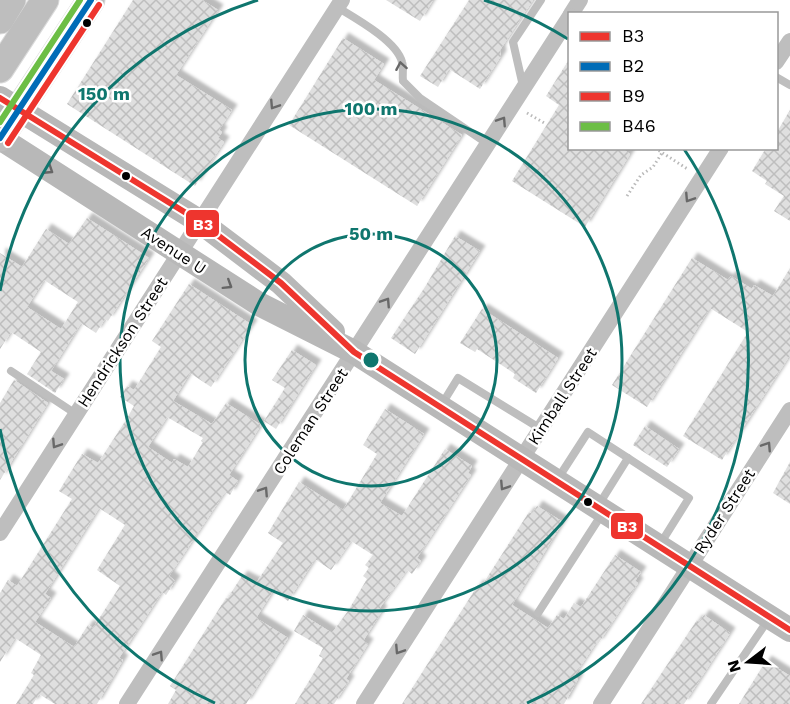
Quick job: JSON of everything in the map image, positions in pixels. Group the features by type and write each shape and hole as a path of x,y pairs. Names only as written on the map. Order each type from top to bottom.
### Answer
{"main road":[{"path":"0,20 12,0"},
{"path":"0,69 45,0"},
{"path":"0,138 9,104 91,0"},
{"name":"Avenue U","path":"9,104 200,221 279,282 354,352"},
{"name":"Avenue U","path":"0,138 258,304 354,352 780,624"}],"street":[{"name":"Hendrickson Street","path":"0,533 340,3"},
{"name":"Coleman Street","path":"127,704 568,18"},
{"path":"778,60 790,41"},
{"name":"Kimball Street","path":"364,704 720,150"},
{"name":"Ryder Street","path":"601,704 790,410"}],"lane":[{"path":"524,87 513,42 541,0"},
{"path":"340,3 395,49 402,61 402,81 420,98 488,144"},
{"path":"11,371 76,414"},
{"path":"440,406 458,378 541,429"},
{"path":"556,481 588,432 689,498 659,546"},
{"path":"538,613 601,509 628,458"},
{"path":"711,704 780,624"}],"path":[{"path":"513,104 546,124"},
{"path":"657,150 702,178"},
{"path":"627,196 641,175 653,167 662,153"}],"building":[{"path":"133,0 202,0 218,10 176,75 232,110 219,130 222,132 218,138 224,142 195,186 67,104"},
{"path":"386,0 433,0 420,21"},
{"path":"469,0 533,0 500,50 501,56 480,89 449,69 438,87 420,76"},
{"path":"343,38 384,64 374,80 462,135 417,206 289,125"},
{"path":"568,61 568,150 624,150 630,154 585,227 512,181 559,105 546,96"},
{"path":"790,110 790,221 774,211 784,196 765,184 767,181 752,171 765,150 778,150 778,130"},
{"path":"87,218 149,258 108,321 105,319 96,333 81,323 51,371 64,379 55,393 27,374 41,352 11,332 0,349 0,253 22,267 46,229 69,244","holes":["44,280 78,302 61,329 27,307"]},
{"path":"455,236 480,251 415,354 391,338"},
{"path":"692,258 728,280 731,276 752,289 754,285 773,296 790,268 790,355 722,460 683,436 748,332 710,308 647,407 612,385"},
{"path":"189,284 252,325 211,387 190,373 173,401 212,424 226,403 261,425 229,475 238,481 230,495 225,492 169,576 175,581 166,595 162,592 119,658 123,660 97,704 55,704 39,694 33,704 16,704 34,675 31,673 41,655 15,638 0,662 0,593 8,580 17,586 72,499 59,491 82,454 98,463 126,420 134,406 120,397 127,386 134,390 161,347 152,341","holes":["167,417 203,438 201,441 203,442 188,467 174,459 172,463 148,447","99,508 125,525 97,570 120,586 93,628 88,625 74,647 35,622 51,598 45,594"]},
{"path":"482,309 558,358 536,393 513,378 515,374 477,349 475,352 460,343"},
{"path":"292,350 316,365 276,429 264,421 285,388 272,380"},
{"path":"14,380 48,403 0,480 0,403"},
{"path":"385,409 424,434 380,503 402,516 445,449 472,466 468,473 471,475 417,558 421,561 412,574 407,570 379,609 382,611 363,641 368,644 346,679 349,681 334,704 295,704 323,658 319,656 323,648 294,631 303,615 332,633 348,611 367,579 363,576 369,568 365,565 373,555 351,541 331,570 315,559 288,601 273,591 256,618 288,638 246,704 168,704 176,690 170,686 226,598 242,576 256,583 283,543 268,533 299,482 343,510 377,454 363,445"},
{"path":"645,426 679,449 667,467 633,445"},
{"path":"790,462 790,504 773,493"},
{"path":"537,506 563,522 512,605 548,628 557,615 564,619 574,603 581,607 615,555 641,572 635,581 638,583 574,676 578,679 564,704 402,704 478,585 481,587 529,512 532,514"},
{"path":"704,615 730,633 684,704 641,704 697,620 699,622"},
{"path":"766,661 790,676 790,704 739,704"}],"transit line":[{"name":"B46","path":"0,122 80,0"},
{"name":"B2","path":"0,138 91,0"},
{"name":"B9","path":"8,143 99,5"},
{"name":"B3","path":"0,98 199,221 281,283 354,352 790,630"}]}
